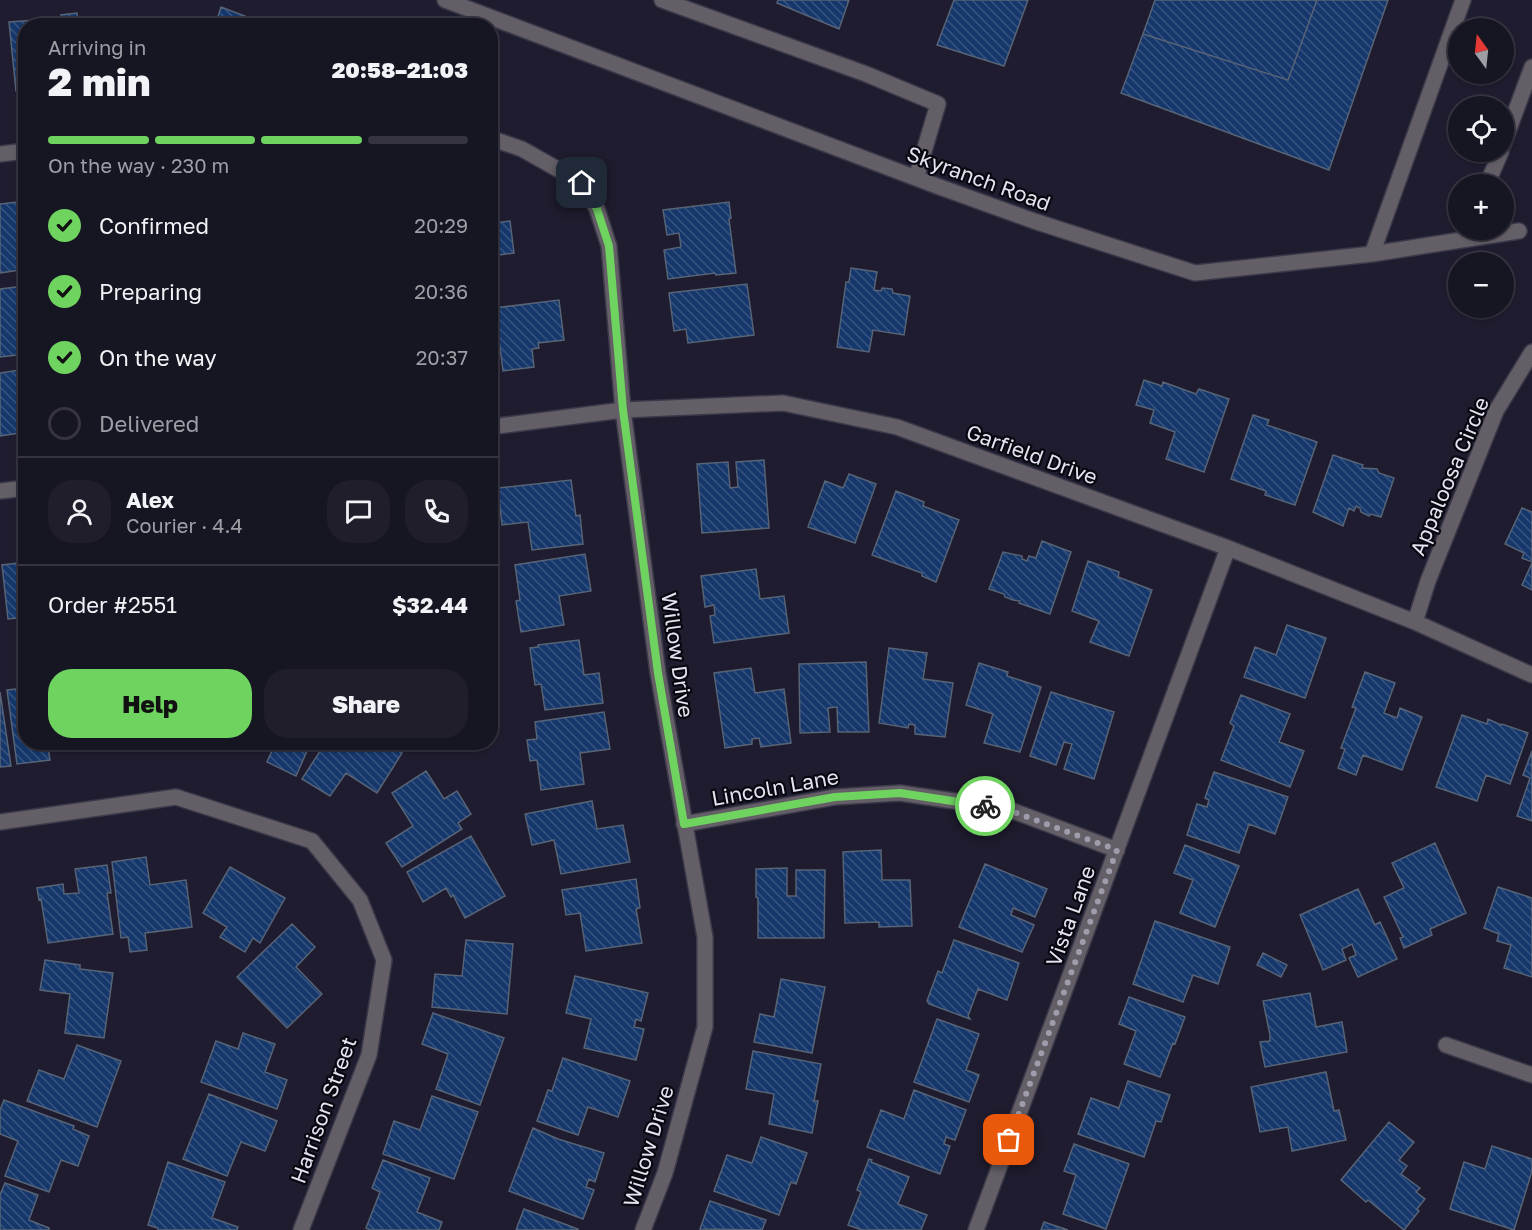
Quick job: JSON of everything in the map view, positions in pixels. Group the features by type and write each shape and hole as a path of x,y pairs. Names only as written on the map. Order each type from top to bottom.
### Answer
{"street":[{"name":"Skyranch Road","path":"445,0 493,18"},
{"path":"662,0 866,74 938,104 916,178"},
{"path":"1372,254 1463,0"},
{"name":"Skyranch Road","path":"498,20 1034,221 1195,273 1372,254 1448,239"},
{"path":"1514,116 1532,67"},
{"name":"Willow Drive","path":"498,141 522,149 582,183 597,209 609,246 623,410 658,673 705,937 705,1028 665,1173 643,1230"},
{"path":"0,154 18,153"},
{"name":"Skyranch Road","path":"1514,231 1519,231"},
{"name":"Appaloosa Circle","path":"1415,622 1433,570 1496,411 1532,352"},
{"name":"Garfield Drive","path":"498,426 623,410 783,403 897,427 1228,548 1415,622 1532,675"},
{"path":"0,491 18,489"},
{"name":"Vista Lane","path":"976,1230 1228,548"},
{"name":"Lincoln Lane","path":"684,824 835,797 900,793 1008,810 1117,850"},
{"name":"Harrison Street","path":"0,822 176,796 312,841 360,900 384,960 369,1055 301,1230"},
{"path":"1446,1045 1532,1075"}],"building":[{"path":"778,0 849,0 839,29 777,3"},
{"path":"954,0 1028,0 1004,66 937,45"},
{"path":"1155,0 1317,0 1288,80 1143,34"},
{"path":"1317,0 1388,0 1329,170 1121,93 1143,34 1288,80"},
{"path":"221,7 250,18 218,18"},
{"path":"77,13 78,18 62,18 61,15"},
{"path":"18,21 18,91 16,91 9,22"},
{"path":"18,202 18,270 0,273 0,204"},
{"path":"729,202 736,273 716,275 715,273 668,279 664,250 681,247 679,233 667,235 663,210"},
{"path":"510,221 514,253 498,255 498,223"},
{"path":"851,268 877,272 874,290 892,289 893,293 910,296 904,335 873,330 869,352 837,347 846,282 849,282"},
{"path":"747,284 754,335 688,343 686,329 674,331 669,293"},
{"path":"18,287 18,355 0,357 0,289"},
{"path":"559,300 564,340 538,343 539,348 532,349 534,367 503,371 498,332 498,308"},
{"path":"18,370 18,433 0,436 0,373"},
{"path":"1144,380 1162,386 1163,382 1196,394 1199,389 1229,399 1204,472 1166,459 1175,432 1150,423 1154,410 1136,405"},
{"path":"1253,415 1269,420 1267,425 1317,442 1295,505 1265,495 1266,491 1231,479"},
{"path":"1333,455 1363,465 1362,468 1377,469 1379,473 1394,478 1381,517 1371,514 1369,516 1356,506 1354,511 1349,508 1343,526 1313,512"},
{"path":"764,460 769,528 702,533 697,464 728,462 730,488 738,487 736,462"},
{"path":"849,474 876,484 855,543 808,527 825,481 843,488"},
{"path":"571,480 576,516 580,515 583,544 532,550 528,522 502,525 498,488"},
{"path":"896,491 924,502 923,506 959,520 936,582 922,576 922,573 872,555"},
{"path":"1522,508 1532,512 1532,562 1522,558 1524,553 1505,544"},
{"path":"1042,541 1071,552 1050,614 989,589 1003,552 1022,556 1022,559 1027,561 1029,556 1036,558"},
{"path":"585,554 591,591 559,596 564,625 521,632 516,601 520,600 515,565"},
{"path":"1088,561 1119,572 1118,577 1152,590 1129,656 1090,642 1099,621 1072,611"},
{"path":"18,563 18,618 8,619 2,565"},
{"path":"1532,563 1532,590 1522,585"},
{"path":"756,569 760,599 784,596 789,633 714,643 710,616 715,615 714,605 705,607 701,576"},
{"path":"1287,625 1326,638 1305,698 1244,677 1255,647 1276,655"},
{"path":"579,640 584,675 599,673 603,703 545,710 541,684 535,685 530,648"},
{"path":"889,648 927,653 923,679 953,683 945,737 915,734 915,725 909,724 908,728 879,723"},
{"path":"866,662 869,732 838,732 837,707 828,708 830,732 800,733 799,664"},
{"path":"979,663 1008,672 1007,676 1041,687 1020,752 984,743 993,714 966,705"},
{"path":"751,668 755,693 784,689 791,743 761,747 759,738 752,739 752,744 725,748 714,673"},
{"path":"1365,672 1395,683 1384,713 1397,718 1400,708 1422,717 1402,770 1363,755 1356,775 1338,768 1345,749 1341,748 1356,708 1352,707"},
{"path":"18,689 18,750 48,750 50,760 17,764 7,690"},
{"path":"0,692 11,766 0,767"},
{"path":"1051,692 1114,712 1094,779 1064,769 1072,744 1064,742 1056,765 1030,756"},
{"path":"1241,695 1290,714 1279,742 1304,751 1290,787 1221,760 1234,726 1230,723"},
{"path":"604,712 610,749 580,753 584,784 541,790 537,760 530,761 527,740 537,739 535,722"},
{"path":"1462,715 1487,724 1488,719 1528,733 1510,784 1486,775 1477,801 1436,787"},
{"path":"272,750 307,750 296,776 267,762"},
{"path":"321,750 397,750 402,753 377,793 346,773 330,796 302,779"},
{"path":"1532,751 1532,821 1517,816 1530,778 1523,775"},
{"path":"426,771 444,799 457,791 471,814 458,823 462,829 402,867 386,843 413,826 392,793"},
{"path":"1214,772 1288,797 1275,834 1249,824 1239,853 1187,835 1197,804 1207,807 1209,800 1205,798"},
{"path":"592,801 597,829 623,825 630,862 561,874 554,840 532,845 525,814"},
{"path":"471,836 505,896 465,918 453,895 451,897 446,888 423,902 407,872"},
{"path":"1435,843 1466,913 1430,929 1432,935 1404,948 1400,938 1403,937 1384,897 1404,888 1392,863"},
{"path":"1185,845 1239,866 1215,927 1180,913 1193,880 1174,873"},
{"path":"881,850 882,880 910,880 912,926 879,927 879,922 845,923 843,852"},
{"path":"146,857 150,885 186,880 192,927 145,933 147,950 130,952 128,937 121,938 112,862"},
{"path":"985,864 1047,889 1035,917 1013,908 1011,915 1034,925 1022,952 959,927"},
{"path":"107,865 111,893 107,893 113,934 48,943 37,888 63,884 64,894 79,893 75,869"},
{"path":"230,867 285,898 260,943 253,938 245,952 220,937 227,927 203,913"},
{"path":"787,868 787,896 796,896 796,870 825,870 824,938 758,938 756,869"},
{"path":"636,879 640,908 636,909 642,943 586,951 580,913 566,915 562,890"},
{"path":"1498,887 1532,898 1532,977 1504,968 1511,945 1497,941 1499,934 1484,928"},
{"path":"1358,889 1375,925 1380,922 1397,959 1358,977 1349,958 1356,955 1352,944 1342,949 1346,960 1323,970 1300,915"},
{"path":"1155,921 1230,947 1218,984 1193,975 1183,1002 1133,984"},
{"path":"292,924 315,947 296,967 322,994 287,1028 237,977"},
{"path":"466,940 513,944 507,1014 432,1007 435,974 462,976"},
{"path":"954,940 1019,963 1007,1000 978,989 968,1016 970,1019 929,1004 927,1001 938,971 942,973"},
{"path":"1263,953 1287,965 1281,977 1257,965"},
{"path":"45,960 80,965 80,969 113,973 104,1038 65,1033 70,994 40,990"},
{"path":"575,976 648,993 641,1021 636,1019 634,1027 644,1029 636,1060 584,1048 591,1019 566,1013"},
{"path":"781,979 825,987 812,1053 754,1042 760,1014 774,1017"},
{"path":"1310,993 1316,1027 1342,1022 1347,1052 1265,1067 1260,1042 1270,1041 1270,1035 1263,1001"},
{"path":"1129,997 1185,1017 1160,1077 1124,1064 1136,1031 1119,1024"},
{"path":"433,1013 504,1038 480,1105 436,1089 448,1054 422,1044"},
{"path":"937,1019 979,1034 966,1070 979,1075 969,1102 914,1082"},
{"path":"243,1033 275,1044 265,1072 287,1080 277,1109 201,1082 216,1041 238,1049"},
{"path":"77,1045 121,1061 97,1127 27,1101 39,1070 64,1079"},
{"path":"753,1051 821,1064 814,1101 818,1101 812,1133 769,1124 774,1094 746,1089"},
{"path":"563,1058 630,1081 618,1117 588,1107 578,1135 537,1121 548,1090 552,1091"},
{"path":"1326,1072 1334,1111 1339,1110 1346,1140 1292,1151 1288,1127 1260,1132 1251,1087"},
{"path":"1128,1081 1170,1095 1161,1122 1156,1121 1144,1157 1078,1134 1091,1098 1119,1108"},
{"path":"914,1090 966,1110 955,1140 946,1137 944,1144 950,1146 940,1174 867,1147 881,1110 904,1119"},
{"path":"209,1094 277,1121 265,1151 241,1142 227,1176 183,1159"},
{"path":"432,1096 478,1112 454,1179 383,1154 394,1121 420,1130"},
{"path":"4,1100 74,1126 73,1129 89,1136 78,1166 61,1160 49,1192 5,1176 18,1141 0,1134 0,1110"},
{"path":"1389,1122 1414,1142 1399,1160 1407,1166 1401,1174 1420,1188 1416,1192 1425,1199 1404,1230 1341,1180"},
{"path":"533,1128 558,1139 604,1153 595,1182 589,1179 586,1187 594,1190 583,1219 509,1191"},
{"path":"761,1137 807,1153 796,1184 791,1182 779,1215 714,1191 727,1155 752,1163"},
{"path":"1074,1144 1129,1164 1106,1229 1063,1214 1076,1175 1064,1171"},
{"path":"1492,1146 1532,1159 1532,1171 1514,1230 1450,1209 1464,1162 1485,1169"},
{"path":"869,1159 872,1160 871,1162 909,1177 898,1204 927,1215 921,1230 862,1230 848,1225 861,1192 857,1190"},
{"path":"383,1160 430,1178 417,1212 442,1222 439,1230 371,1230 366,1228 380,1192 372,1188"},
{"path":"168,1162 225,1182 212,1218 238,1227 237,1230 158,1230 148,1225"},
{"path":"5,1183 38,1195 29,1220 49,1230 0,1230 0,1195"},
{"path":"710,1201 766,1220 762,1230 700,1229"},
{"path":"524,1209 578,1229 516,1230"},
{"path":"1044,1222 1068,1230 1041,1230"}],"way so far":[{"path":"985,806 1008,810 1117,850 1009,1140"}],"route":[{"path":"582,183 597,209 609,246 623,410 658,673 684,824 835,797 900,793 985,806"}]}
